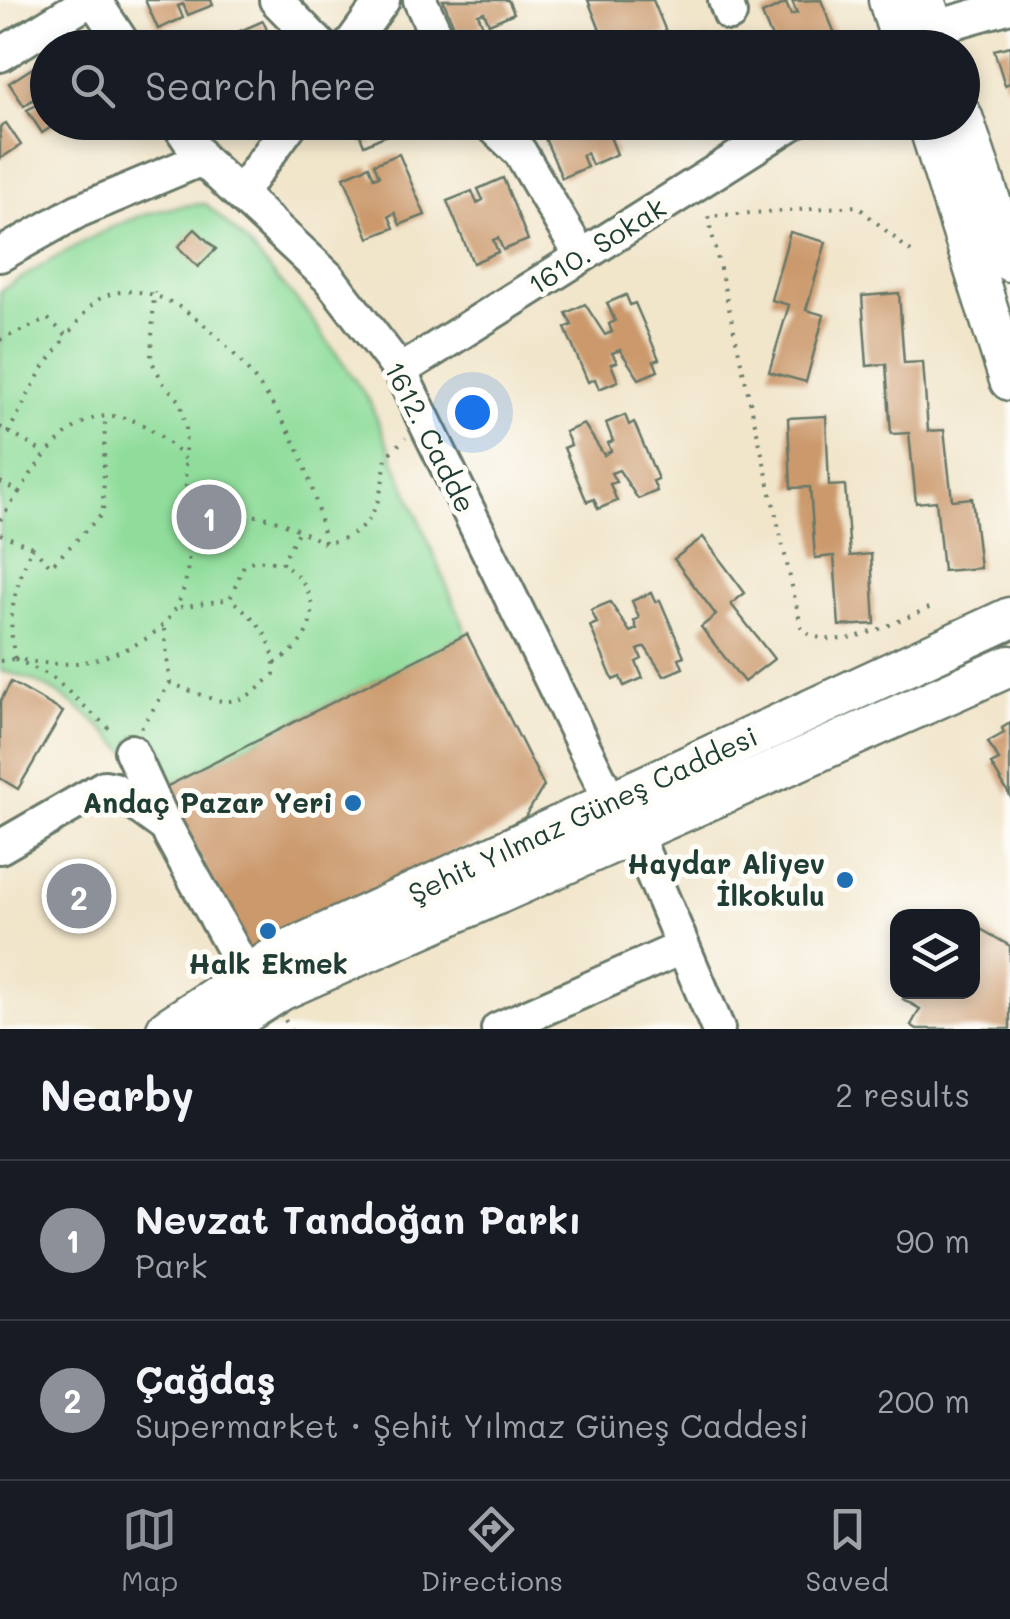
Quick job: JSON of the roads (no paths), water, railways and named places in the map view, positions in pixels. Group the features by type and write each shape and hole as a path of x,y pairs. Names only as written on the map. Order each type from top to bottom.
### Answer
{"main road":[{"path":"889,0 924,30"},
{"path":"934,140 1010,380"},
{"path":"970,140 1010,261"},
{"name":"Şehit Yılmaz Güneş Caddesi","path":"220,1029 269,995 1010,618"},
{"name":"Şehit Yılmaz Güneş Caddesi","path":"167,1029 246,973 623,818 1010,666"}],"street":[{"path":"42,30 92,0 113,30"},
{"path":"276,0 305,30"},
{"path":"361,30 382,0"},
{"path":"420,0 434,30"},
{"path":"928,30 1010,6"},
{"path":"0,55 30,37"},
{"name":"1612. Cadde","path":"189,140 202,159 329,278 400,370 623,818 718,1029"},
{"path":"241,192 279,140"},
{"path":"507,140 520,152 581,256"},
{"name":"1610. Sokak","path":"400,370 765,140"},
{"path":"0,256 78,211 202,159"},
{"path":"131,751 166,827 246,973"},
{"path":"0,847 104,787 114,788 166,827"},
{"path":"498,1029 683,947"}],"place":[{"name":"Nevzat Tandoğan Parkı","path":"209,517"},
{"name":"Andaç Pazar Yeri","path":"353,803"},
{"name":"Haydar Aliyev İlkokulu","path":"845,880"},
{"name":"Çağdaş","path":"79,896"},
{"name":"Halk Ekmek","path":"268,931"}]}
